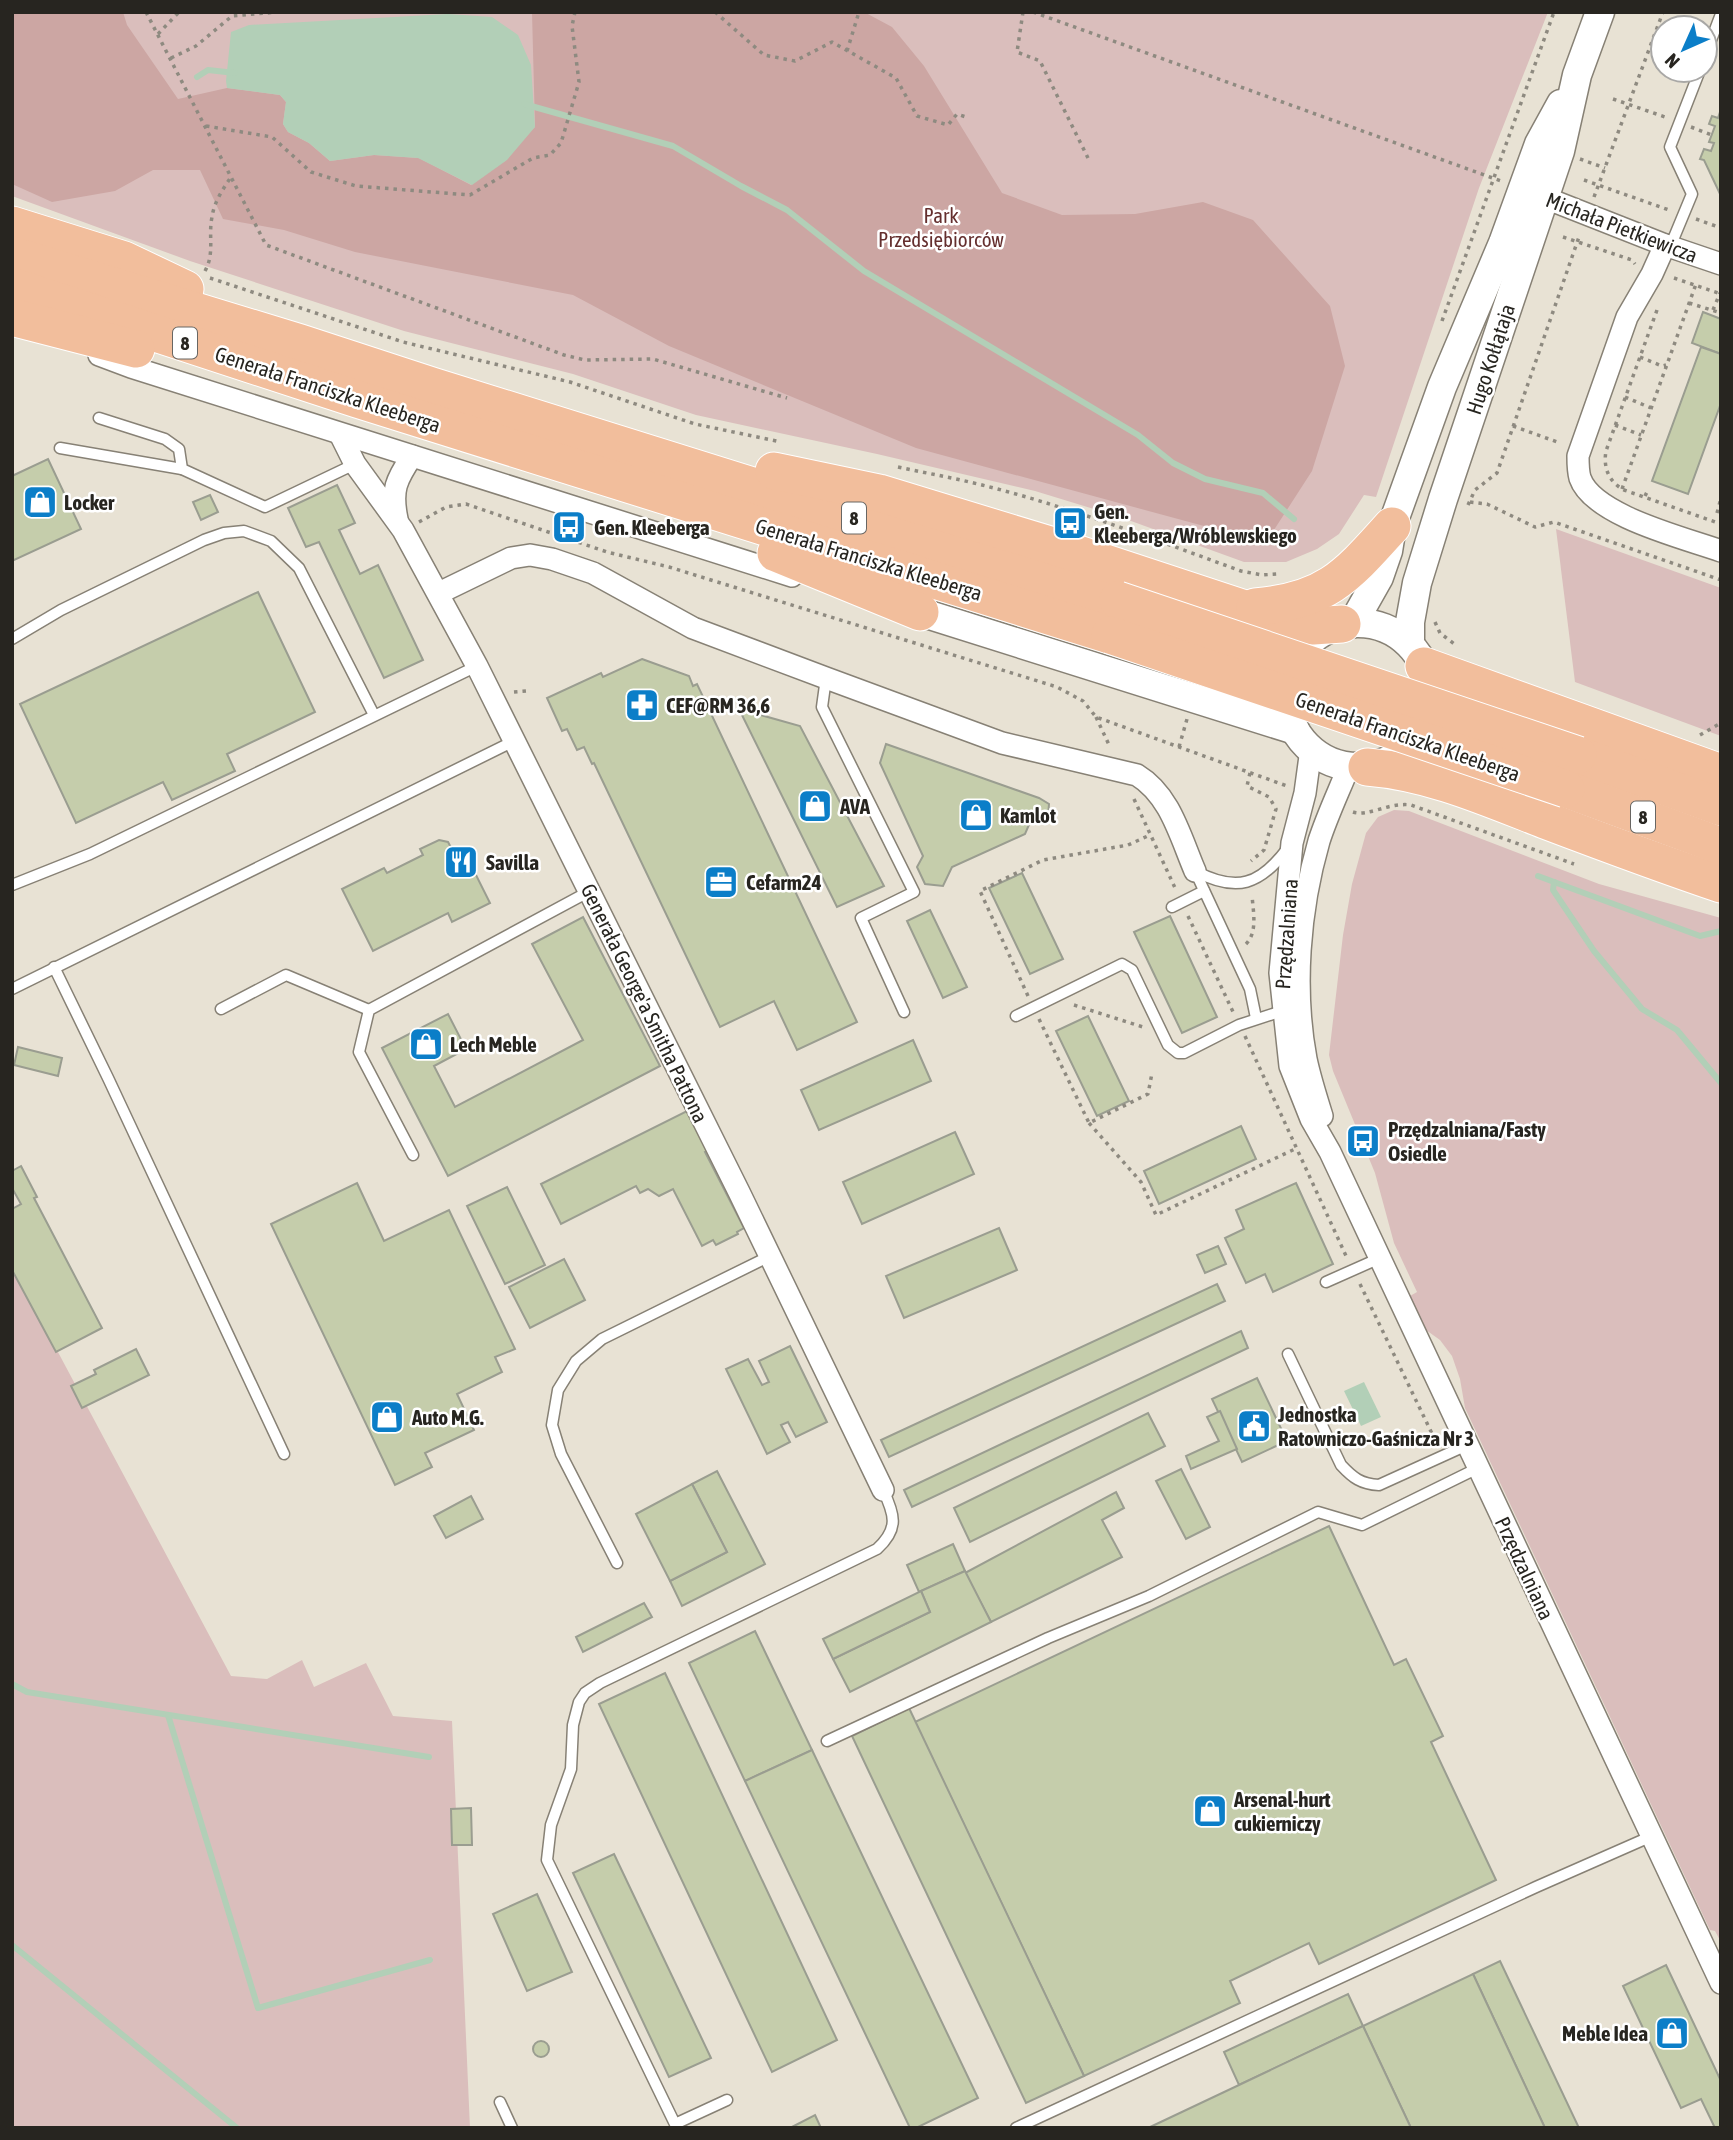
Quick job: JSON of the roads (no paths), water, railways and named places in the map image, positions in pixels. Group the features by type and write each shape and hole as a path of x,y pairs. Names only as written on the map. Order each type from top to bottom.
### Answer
{"highway":[{"path":"12,225 124,260 300,343"},
{"name":"Generała Franciszka Kleeberga","path":"12,255 1118,600 1578,755 1721,807"},
{"name":"Generała Franciszka Kleeberga","path":"12,286 357,399 1110,635 1566,789 1721,846"},
{"path":"12,319 257,380 357,399"},
{"path":"590,435 653,437 763,469 879,493 1299,625 1348,624"},
{"path":"593,473 751,543 920,612"},
{"path":"1244,607 1283,604 1316,595 1359,565 1392,526"},
{"path":"1417,655 1721,773"},
{"path":"1358,766 1399,769 1438,779 1634,854 1721,884"}],"street":[{"name":"Hugo Kołłątaja","path":"1348,624 1379,577 1388,551 1392,526 1443,387 1533,193 1560,151 1577,75 1600,12"},
{"name":"Hugo Kołłątaja","path":"1417,655 1409,622 1417,583 1533,193"},
{"name":"Michała Pietkiewicza","path":"1533,193 1667,246 1721,264"},
{"path":"1667,246 1627,317 1578,456 1580,479 1593,498 1615,513 1721,551"},
{"path":"12,319 131,367 774,571 920,612 1303,740 1329,761 1358,766 1385,762 1402,752 1421,730 1430,703 1430,684 1417,655 1400,636 1377,625 1348,624 1324,631 1309,642 1293,665 1286,693 1288,712 1303,740"},
{"name":"Generała George'a Smitha Pattona","path":"340,434 355,464 400,525 477,666 883,1490"},
{"name":"Generała George'a Smitha Pattona","path":"400,525 393,500 397,479 412,456"},
{"path":"439,593 511,558 530,555 552,559 593,573 693,628 826,678 1002,743 1120,770 1147,781 1164,799 1195,871"},
{"name":"Przędzalniana","path":"1303,740 1305,793 1292,843 1280,973 1290,1066 1298,1091 1330,1152 1721,1983"},
{"name":"Przędzalniana","path":"1330,1152 1307,1061 1300,1001 1304,922 1320,839 1334,803 1358,766"}],"lane":[{"path":"1667,246 1692,194 1670,147 1695,84"},
{"path":"99,418 165,439 178,449 182,469"},
{"path":"60,449 182,469 265,507 355,464"},
{"path":"12,639 61,610 204,540 223,533 244,531 271,541 299,568 374,715"},
{"path":"12,885 90,854 477,666"},
{"path":"826,678 822,707 914,892 861,918 904,1012"},
{"path":"12,989 514,741"},
{"path":"1195,871 1221,883 1240,882 1272,869 1292,843"},
{"path":"1195,871 1250,989 1256,1018"},
{"path":"413,1155 359,1052 369,1010 590,891"},
{"path":"1177,905 1205,891"},
{"path":"1016,1016 1035,1011 1122,964 1132,970 1172,1050 1184,1053 1239,1025 1282,1011"},
{"path":"54,967 284,1454"},
{"path":"221,1009 286,975 369,1010"},
{"path":"617,1563 561,1454 552,1425 558,1390 576,1361 602,1339 770,1256"},
{"path":"1326,1282 1380,1258"},
{"path":"1288,1353 1341,1465 1354,1479 1379,1485 1467,1445"},
{"path":"827,1741 1048,1638 1149,1596 1318,1512 1363,1525 1478,1468"},
{"path":"727,2100 675,2124 547,1860 551,1825 571,1769 573,1725 579,1702 585,1693 600,1684 877,1549 888,1540 894,1525 891,1507 883,1490"},
{"path":"1016,2128 1652,1836"},
{"path":"500,2102 512,2128"}],"waterway":[{"path":"197,77 208,70 235,73"},
{"path":"524,104 673,146 787,210 864,271 1138,435 1173,463 1205,479 1263,493 1294,519"},
{"path":"1538,876 1700,936 1721,931"},
{"path":"1554,882 1553,890 1594,951 1642,1009 1677,1030 1721,1083"},
{"path":"12,1684 27,1692 429,1757"},
{"path":"168,1715 258,2008 430,1960"},
{"path":"12,1945 237,2128"}],"place":[{"name":"Locker","path":"40,502"},
{"name":"Gen. Kleeberga/Wróblewskiego","path":"1070,523"},
{"name":"Gen. Kleeberga","path":"569,527"},
{"name":"CEF@RM 36,6","path":"642,705"},
{"name":"AVA","path":"815,806"},
{"name":"Kamlot","path":"976,815"},
{"name":"Savilla","path":"461,862"},
{"name":"Cefarm24","path":"721,882"},
{"name":"Lech Meble","path":"426,1044"},
{"name":"Przędzalniana/Fasty Osiedle","path":"1363,1141"},
{"name":"Auto M.G.","path":"387,1417"},
{"name":"Jednostka Ratowniczo-Gaśnicza Nr 3","path":"1254,1426"},
{"name":"Arsenal-hurt cukierniczy","path":"1210,1811"},
{"name":"Meble Idea","path":"1672,2033"}],"park label":[{"name":"Park Przedsiębiorców","path":"941,227"}]}
